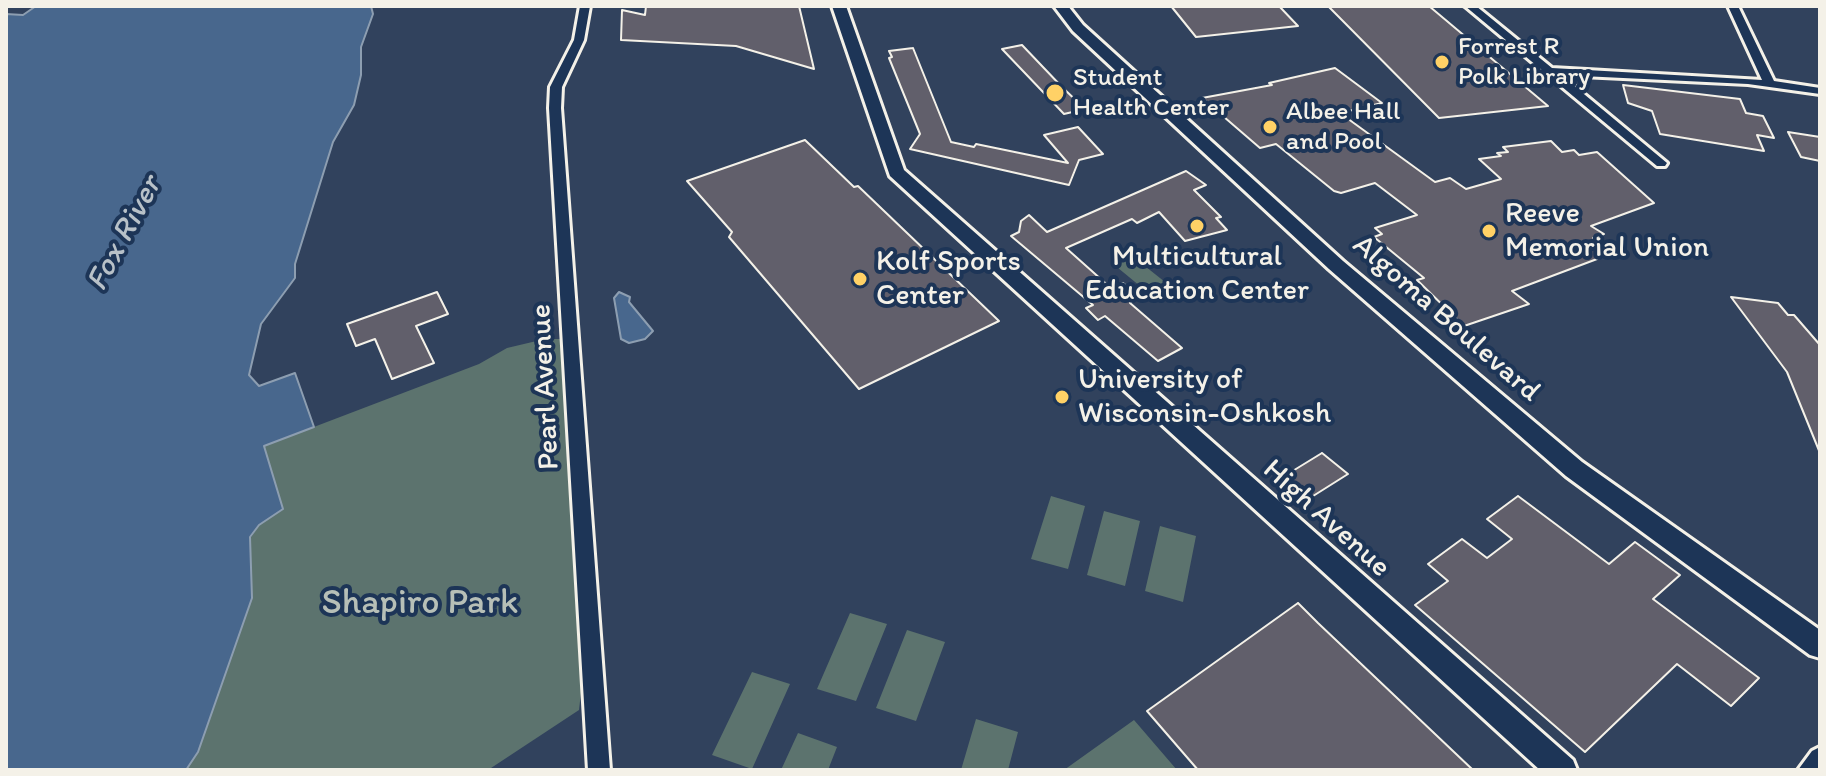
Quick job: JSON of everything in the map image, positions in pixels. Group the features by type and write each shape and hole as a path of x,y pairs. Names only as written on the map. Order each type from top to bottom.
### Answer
{"main road":[{"name":"High Avenue","path":"839,6 896,172 1562,770"},
{"name":"Algoma Boulevard","path":"1061,6 1087,37 1336,265 1574,469 1820,646"}],"street":[{"name":"Pearl Avenue","path":"585,6 579,40 556,87 555,108 599,770"},
{"path":"1470,6 1661,163"},
{"path":"1733,6 1770,84"},
{"path":"1549,71 1770,84 1820,91"},
{"path":"1809,770 1820,758"}],"green space":[{"path":"1131,255 1165,282 1146,291 1112,263"},
{"name":"Shapiro Park","path":"545,339 571,339 588,632 579,710 488,770 186,770 198,752 251,537 259,525 283,509 264,446 479,364 507,348"},
{"path":"1051,496 1085,506 1068,569 1031,559"},
{"path":"1104,511 1140,521 1125,586 1087,575"},
{"path":"1160,526 1196,536 1183,602 1145,591"},
{"path":"850,613 887,624 856,701 817,689"},
{"path":"907,630 945,642 916,721 876,708"},
{"path":"752,672 790,684 752,769 712,755"},
{"path":"976,719 1018,732 1008,770 961,770"},
{"path":"1134,720 1177,770 1064,770"},
{"path":"798,733 837,747 828,770 781,770"}],"water":[{"name":"Fox River","path":"36,6 371,6 373,14 361,47 361,75 354,105 333,142 295,264 295,278 261,324 249,375 259,386 295,373 314,427 264,446 283,509 259,525 250,537 252,598 198,752 186,770 6,770 6,14 23,15"},
{"path":"619,292 630,297 629,302 653,331 645,339 629,343 621,339 614,298"}],"building":[{"path":"646,6 799,6 814,69 736,46 621,40 622,10 645,15"},
{"path":"1171,6 1279,6 1298,26 1196,37"},
{"name":"Forrest R Polk Library","path":"1328,6 1429,6 1548,106 1439,118"},
{"path":"1022,45 1085,109 1064,114 1002,49"},
{"path":"913,48 951,142 974,147 976,144 1068,163 1044,135 1078,127 1103,154 1079,160 1069,185 910,149 920,134 889,58 892,57 889,51"},
{"name":"Reeve Memorial Union","path":"1335,68 1382,103 1340,113 1435,182 1450,178 1466,189 1501,179 1479,159 1501,156 1497,153 1508,152 1503,147 1551,141 1562,152 1574,150 1579,155 1597,152 1654,203 1591,226 1604,234 1593,238 1613,253 1512,291 1529,304 1464,326 1417,280 1424,278 1374,237 1382,234 1375,228 1417,215 1375,183 1341,193 1334,191 1276,144 1260,148 1202,98 1272,85 1269,83"},
{"path":"1623,85 1740,99 1746,113 1763,116 1774,138 1757,135 1764,151 1660,134 1652,111 1628,103"},
{"path":"1788,132 1820,137 1820,161 1801,157"},
{"name":"Kolf Sports Center","path":"805,140 854,187 858,186 999,321 859,389 729,237 732,232 687,181"},
{"path":"1186,171 1206,185 1194,190 1221,217 1216,218 1227,230 1185,241 1159,212 1137,223 1132,219 1066,248 1112,289 1123,283 1140,297 1130,303 1182,348 1158,361 1105,316 1098,320 1086,308 1093,305 1011,236 1019,232 1021,221 1029,215 1047,232"},
{"path":"437,292 448,314 416,326 434,363 392,379 375,339 356,346 347,324"},
{"path":"1731,297 1778,303 1788,315 1794,315 1820,345 1820,453 1787,372"},
{"path":"1322,453 1348,474 1302,503 1278,480"},
{"path":"1518,496 1609,564 1635,542 1680,575 1653,599 1759,678 1731,706 1677,664 1585,752 1415,605 1448,581 1428,564 1462,539 1487,558 1512,539 1487,519"},
{"path":"1298,603 1473,770 1198,770 1147,711"}],"place":[{"name":"Forrest R Polk Library","path":"1442,62"},
{"name":"Student Health Center","path":"1055,93"},
{"name":"Albee Hall and Pool","path":"1270,127"},
{"name":"Multicultural Education Center","path":"1197,226"},
{"name":"Reeve Memorial Union","path":"1489,231"},
{"name":"Kolf Sports Center","path":"860,279"},
{"name":"University of Wisconsin-Oshkosh","path":"1062,397"}]}
